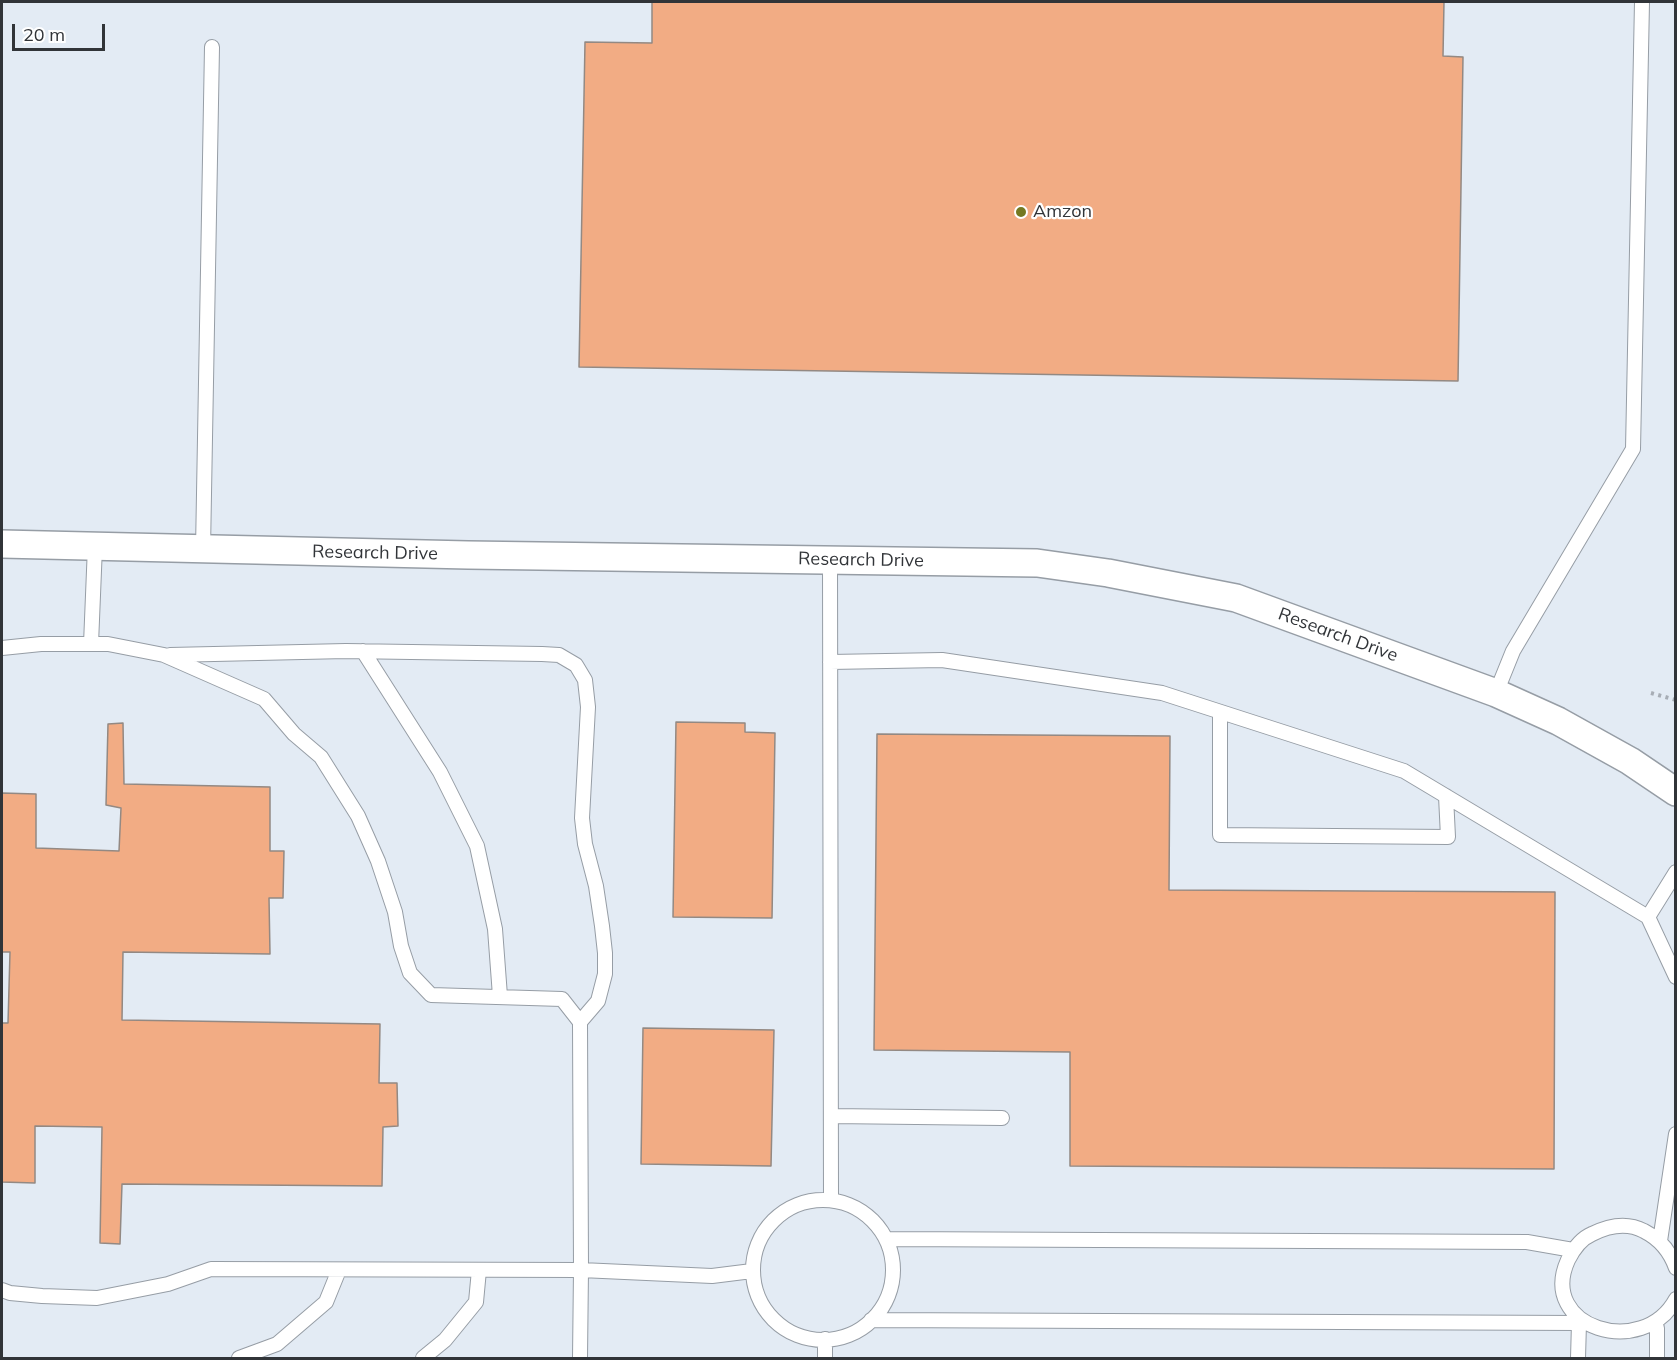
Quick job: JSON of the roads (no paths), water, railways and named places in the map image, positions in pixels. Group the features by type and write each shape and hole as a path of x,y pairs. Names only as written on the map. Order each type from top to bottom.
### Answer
{"street":[{"name":"Research Drive","path":"2,544 468,555 1037,563 1108,573 1236,598 1496,693 1558,721 1630,761 1676,792"}],"lane":[{"path":"1496,693 1512,651 1633,449 1642,2"},
{"path":"203,549 212,47"},
{"path":"91,644 95,546"},
{"path":"830,560 831,1200"},
{"path":"2,648 41,644 108,644 165,655 363,651 542,654 559,655 576,665 585,680 588,707 582,818 585,844 596,886 605,953 605,974 598,1000 580,1022"},
{"path":"363,651 440,772 477,846 495,929 500,996"},
{"path":"165,655 264,699 294,734 321,757 358,816 378,861 396,912 401,946 410,973 430,995 562,999 580,1022 580,1359"},
{"path":"830,662 942,660 1162,693 1404,771 1648,917 1676,977"},
{"path":"1220,712 1220,835 1448,837 1446,796"},
{"path":"1648,917 1676,872"},
{"path":"831,1116 1002,1118"},
{"path":"1660,1241 1676,1134"},
{"path":"831,1200 854,1207 874,1221 886,1239 892,1260 892,1282 884,1303 871,1320 853,1333 832,1339 810,1339 788,1331 769,1315 757,1295 752,1271 755,1248 767,1226 785,1210 807,1201 831,1200"},
{"path":"1676,1268 1672,1256 1660,1241 1643,1230 1624,1225 1604,1227 1587,1236 1573,1250 1564,1268 1563,1287 1568,1307 1579,1323 1592,1334 1625,1341 1642,1337 1657,1328 1670,1313 1676,1299"},
{"path":"886,1239 1527,1242 1573,1250"},
{"path":"2,1290 42,1296 97,1298 168,1284 211,1269 581,1270 712,1276 752,1271"},
{"path":"239,1359 277,1344 326,1302 339,1270"},
{"path":"423,1359 445,1340 476,1302 478,1270"},
{"path":"871,1320 1579,1323"},
{"path":"1578,1359 1579,1323"},
{"path":"1657,1328 1657,1359"},
{"path":"825,1339 825,1359"}],"place":[{"name":"Amzon","path":"1021,212"}]}
